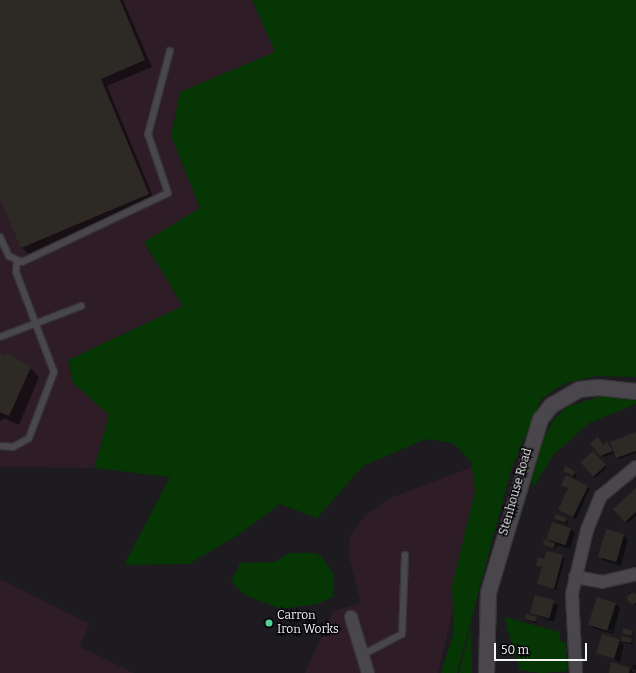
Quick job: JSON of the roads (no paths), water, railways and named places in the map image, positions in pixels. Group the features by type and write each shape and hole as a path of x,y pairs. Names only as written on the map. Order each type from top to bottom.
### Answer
{"street":[{"name":"Stenhouse Road","path":"486,673 488,592 540,419 552,405 579,389 598,386 636,391"},
{"path":"576,673 578,659 571,607 576,577 594,508 613,484 636,467"},
{"path":"576,577 602,582 636,574"},
{"path":"351,617 368,673"}],"lane":[{"path":"0,237 9,256 22,262 168,193 148,134 170,51"},
{"path":"0,446 13,447 29,438 54,372 16,272 17,260"},
{"path":"0,337 81,306"},
{"path":"362,654 402,634 405,555"}],"place":[{"name":"Carron Iron Works","path":"269,623"}]}
